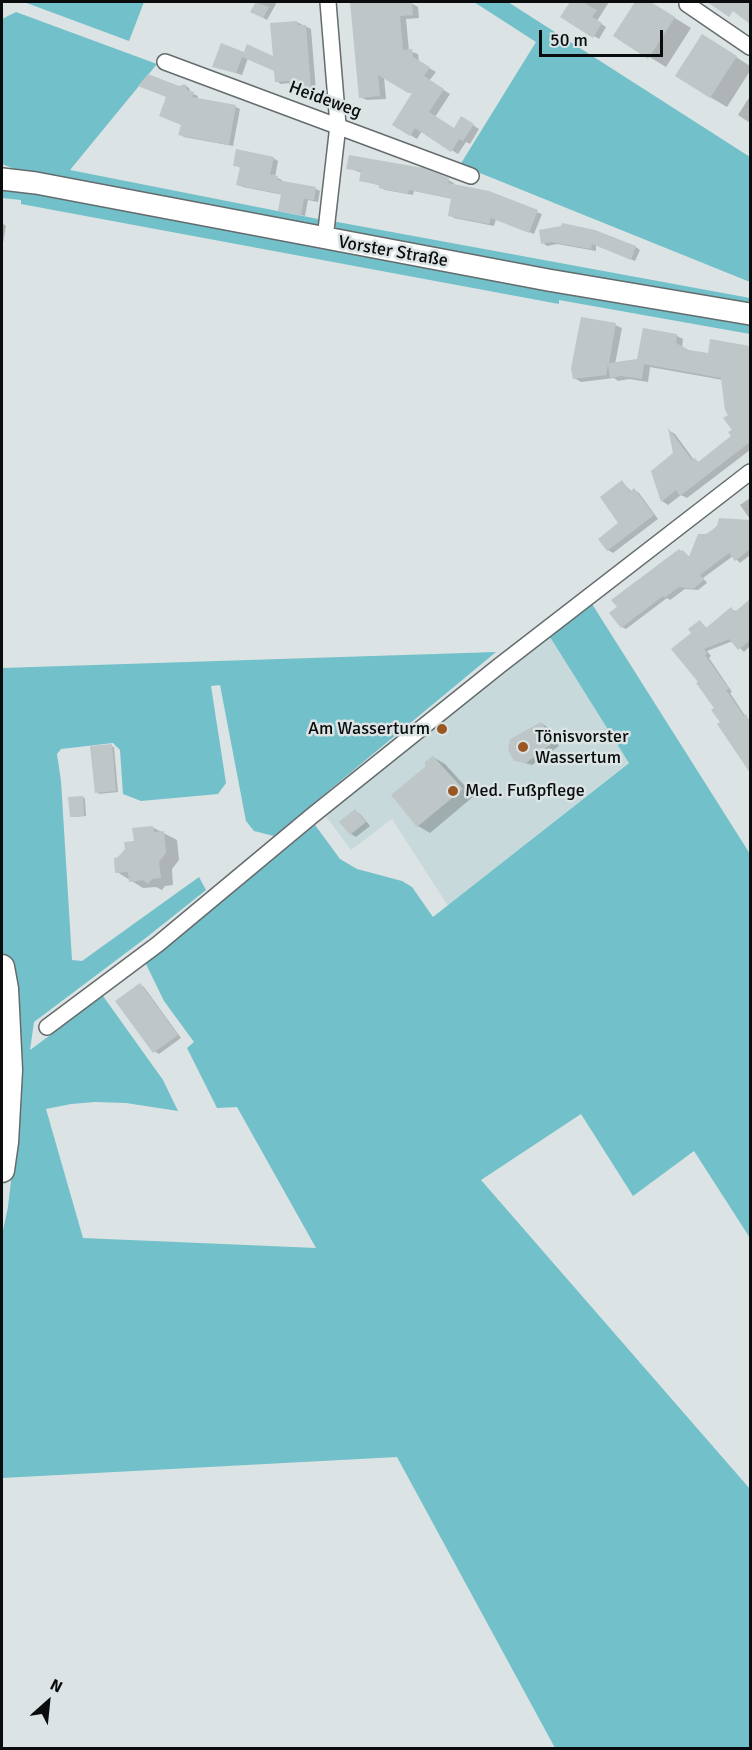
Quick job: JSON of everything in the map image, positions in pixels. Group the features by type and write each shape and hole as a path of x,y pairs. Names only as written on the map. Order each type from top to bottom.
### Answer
{"main road":[{"path":"2,967 6,988 4,1006 9,1042 10,1089 2,1170"}],"street":[{"path":"325,239 338,125 328,2"},
{"path":"687,2 750,47"},
{"name":"Heideweg","path":"165,62 471,176"},
{"name":"Vorster Straße","path":"2,170 36,183"},
{"name":"Vorster Straße","path":"2,178 548,280 750,314"},
{"path":"47,1027 158,944 313,815 499,666 750,472"}],"shaded area":[{"path":"24,2 144,2 129,41"},
{"path":"474,2 508,2 750,157 750,282 460,165 536,42"},
{"path":"16,12 157,64 70,170 323,220 314,228 22,172 2,164 2,19"},
{"path":"2,185 750,324 750,334 559,300 559,304 21,204 21,200 2,198"},
{"path":"332,221 750,298 750,306 338,231"},
{"path":"592,604 750,854 750,1238 694,1151 633,1196 581,1114 481,1180 750,1489 750,1748 555,1748 397,1457 2,1478 2,1235 8,1207 16,1137 5,962 2,953 2,668 496,652 274,836 254,831 246,821 220,685 211,686 226,783 218,794 141,801 123,794 120,750 113,743 61,749 57,754 61,781 72,960 82,961 199,877 206,890 34,1022 30,1050 103,996 163,1080 178,1111 126,1103 95,1102 46,1109 83,1238 316,1248 237,1107 217,1108 187,1048 194,1042 164,1001 146,964 315,825 340,859 357,869 402,881 412,887 433,917 629,763 550,637"},
{"path":"550,637 629,762 448,906 392,819 351,850 326,816"}],"building":[{"path":"256,2 269,7 263,18 250,12"},
{"path":"350,2 412,2 413,15 400,16 403,50 412,49 413,57 430,67 424,76 444,89 429,112 454,128 461,116 474,124 463,141 459,139 451,152 415,128 410,136 392,125 412,93 408,93 378,75 380,96 359,98"},
{"path":"570,2 582,2 597,10 592,17 602,23 593,38 560,17"},
{"path":"635,2 651,2 675,17 648,59 613,36"},
{"path":"707,2 750,2 750,24 733,11 729,17"},
{"path":"297,21 298,25 306,25 311,89 289,90 289,81 275,82 274,71 242,57 236,73 212,67 221,43 244,52 247,44 273,56 270,23"},
{"path":"702,34 737,56 710,98 675,76"},
{"path":"148,74 179,86 185,84 187,90 194,92 192,97 236,105 229,145 178,135 181,125 159,116 166,97 138,86"},
{"path":"236,149 274,157 270,174 278,176 277,180 316,187 314,200 304,199 301,215 278,211 281,194 236,185 240,167 233,166"},
{"path":"349,155 423,168 449,178 448,183 489,191 538,210 529,233 491,218 489,224 448,216 451,198 409,190 408,194 359,181 361,171 346,169"},
{"path":"562,223 595,230 636,246 631,260 592,244 591,249 551,242 541,244 539,230 561,226"},
{"path":"581,317 616,323 609,363 637,359 643,328 677,334 676,343 689,350 708,353 710,339 750,346 750,442 680,496 676,490 661,502 651,471 673,453 668,428 692,460 695,458 698,462 731,436 728,432 732,430 723,418 728,415 725,410 721,378 644,364 642,379 621,376 610,378 608,364 606,375 573,379 571,368"},
{"path":"622,480 630,492 634,488 654,515 607,551 598,539 618,523 600,497"},
{"path":"719,518 750,520 750,549 735,561 729,553 700,575 704,580 693,589 679,587 664,598 663,596 621,628 609,613 617,607 611,600 679,549 689,557 698,534 706,534 712,530 717,526"},
{"path":"750,599 750,640 738,650 729,639 704,649 707,653 705,655 729,689 726,690 750,722 750,773 717,724 720,722 711,710 714,708 696,683 698,682 671,649 691,633 688,629 700,620 706,628 731,607 735,612"},
{"name":"Tönisvorster Wassertum","path":"541,722 554,742 526,763 514,761 508,750 510,739"},
{"path":"112,744 116,791 95,793 90,746"},
{"path":"433,756 463,789 417,827 391,795 425,767 425,762"},
{"path":"83,796 84,816 70,817 68,797"},
{"path":"355,809 366,822 350,835 339,822"},
{"path":"153,826 154,832 164,831 166,853 159,862 161,878 152,879 148,884 143,880 129,882 128,872 115,873 114,858 125,849 124,842 134,841 132,828"},
{"path":"140,983 178,1035 153,1053 115,1001"}],"place":[{"name":"Am Wasserturm","path":"442,729"},
{"name":"Tönisvorster Wassertum","path":"523,747"},
{"name":"Med. Fußpflege","path":"453,791"}]}
